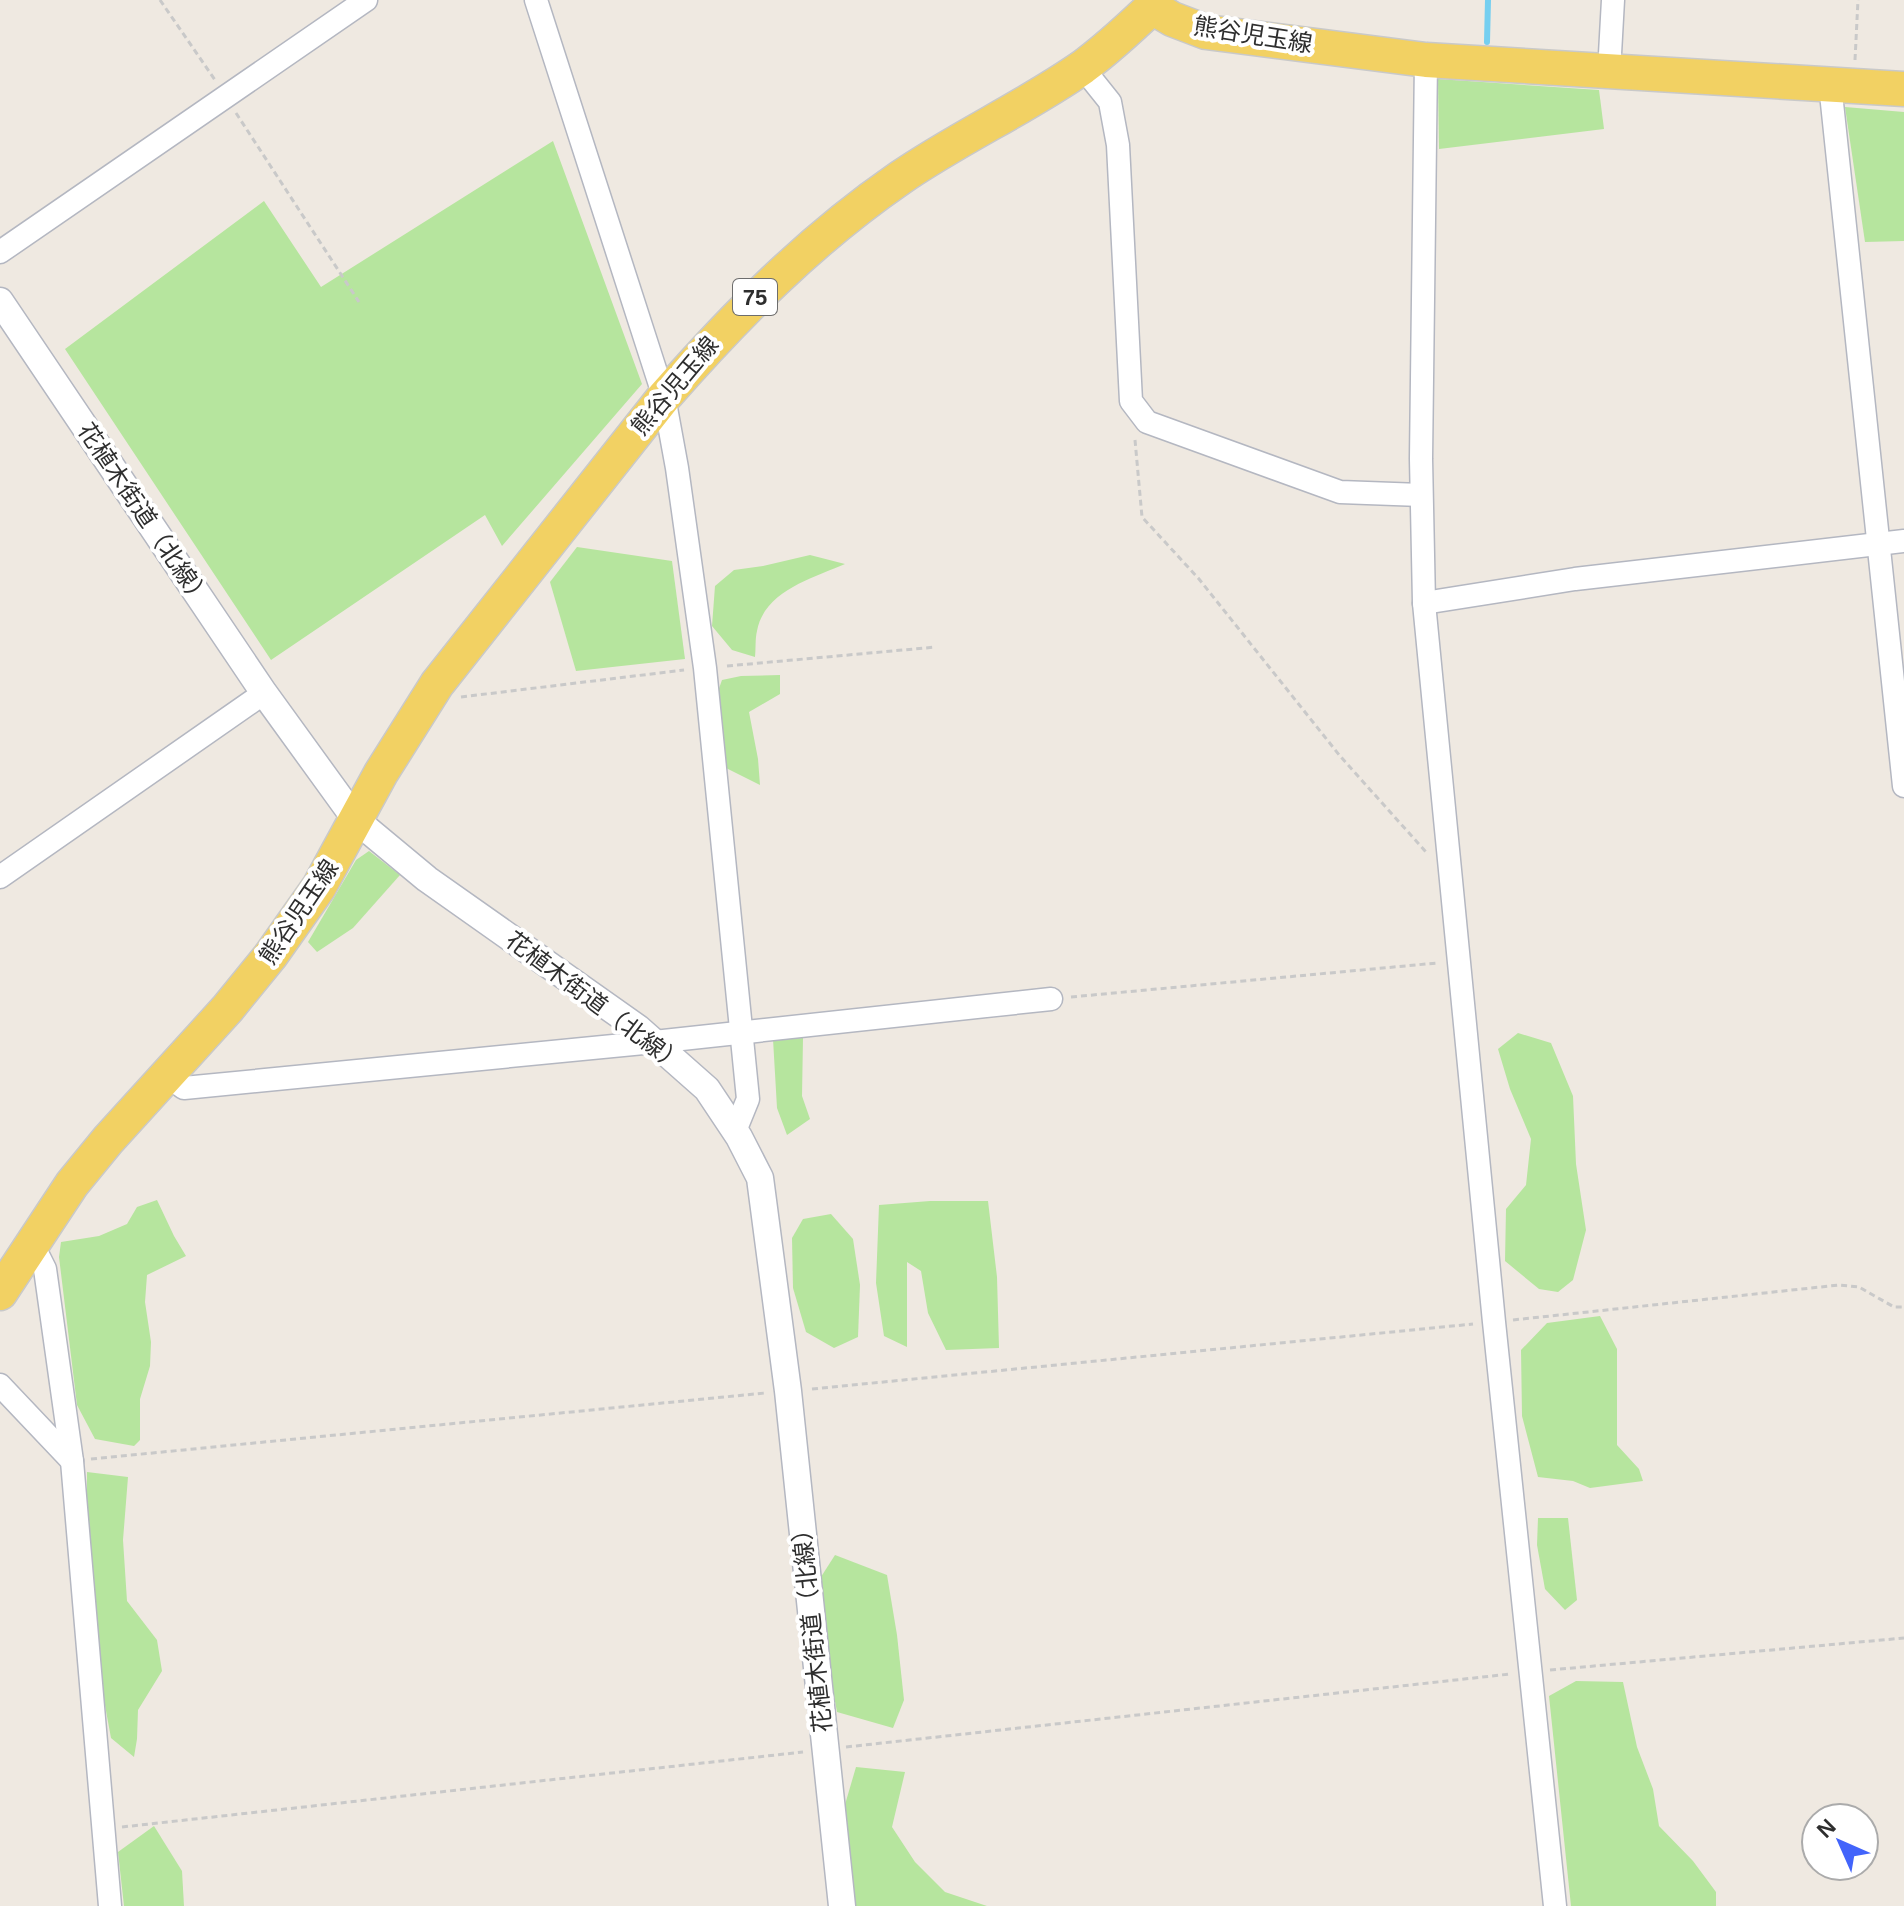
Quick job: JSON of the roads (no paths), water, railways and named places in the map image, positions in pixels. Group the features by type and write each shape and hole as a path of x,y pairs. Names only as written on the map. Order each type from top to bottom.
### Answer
{"main road":[{"name":"熊谷児玉線","path":"0,1293 72,1184 239,996 271,955 319,887 381,773 446,672 664,397 739,313 841,222 913,170 1082,67 1152,7 1172,19 1206,32 1426,60 1904,89"}],"street":[{"path":"0,252 366,0"},
{"path":"536,0 664,397 677,468 705,668 748,1099 735,1131"},
{"path":"1609,72 1613,0"},
{"path":"1426,60 1421,495 1424,603 1555,1906"},
{"path":"1082,67 1110,102 1118,145 1131,401 1147,422 1340,492 1421,495"},
{"path":"1842,85 1878,543 1904,786"},
{"name":"花植木街道（北線）","path":"0,301 264,693 356,820 427,879 654,1042 707,1089 735,1131 760,1178 788,1391 842,1906"},
{"path":"1424,603 1575,579 1904,541"},
{"path":"0,877 264,693"},
{"path":"166,1075 184,1088 1051,999"},
{"path":"29,1246 45,1269 72,1461 110,1906"},
{"path":"0,1385 72,1461"}],"waterway":[{"path":"1487,42 1488,0"}]}
